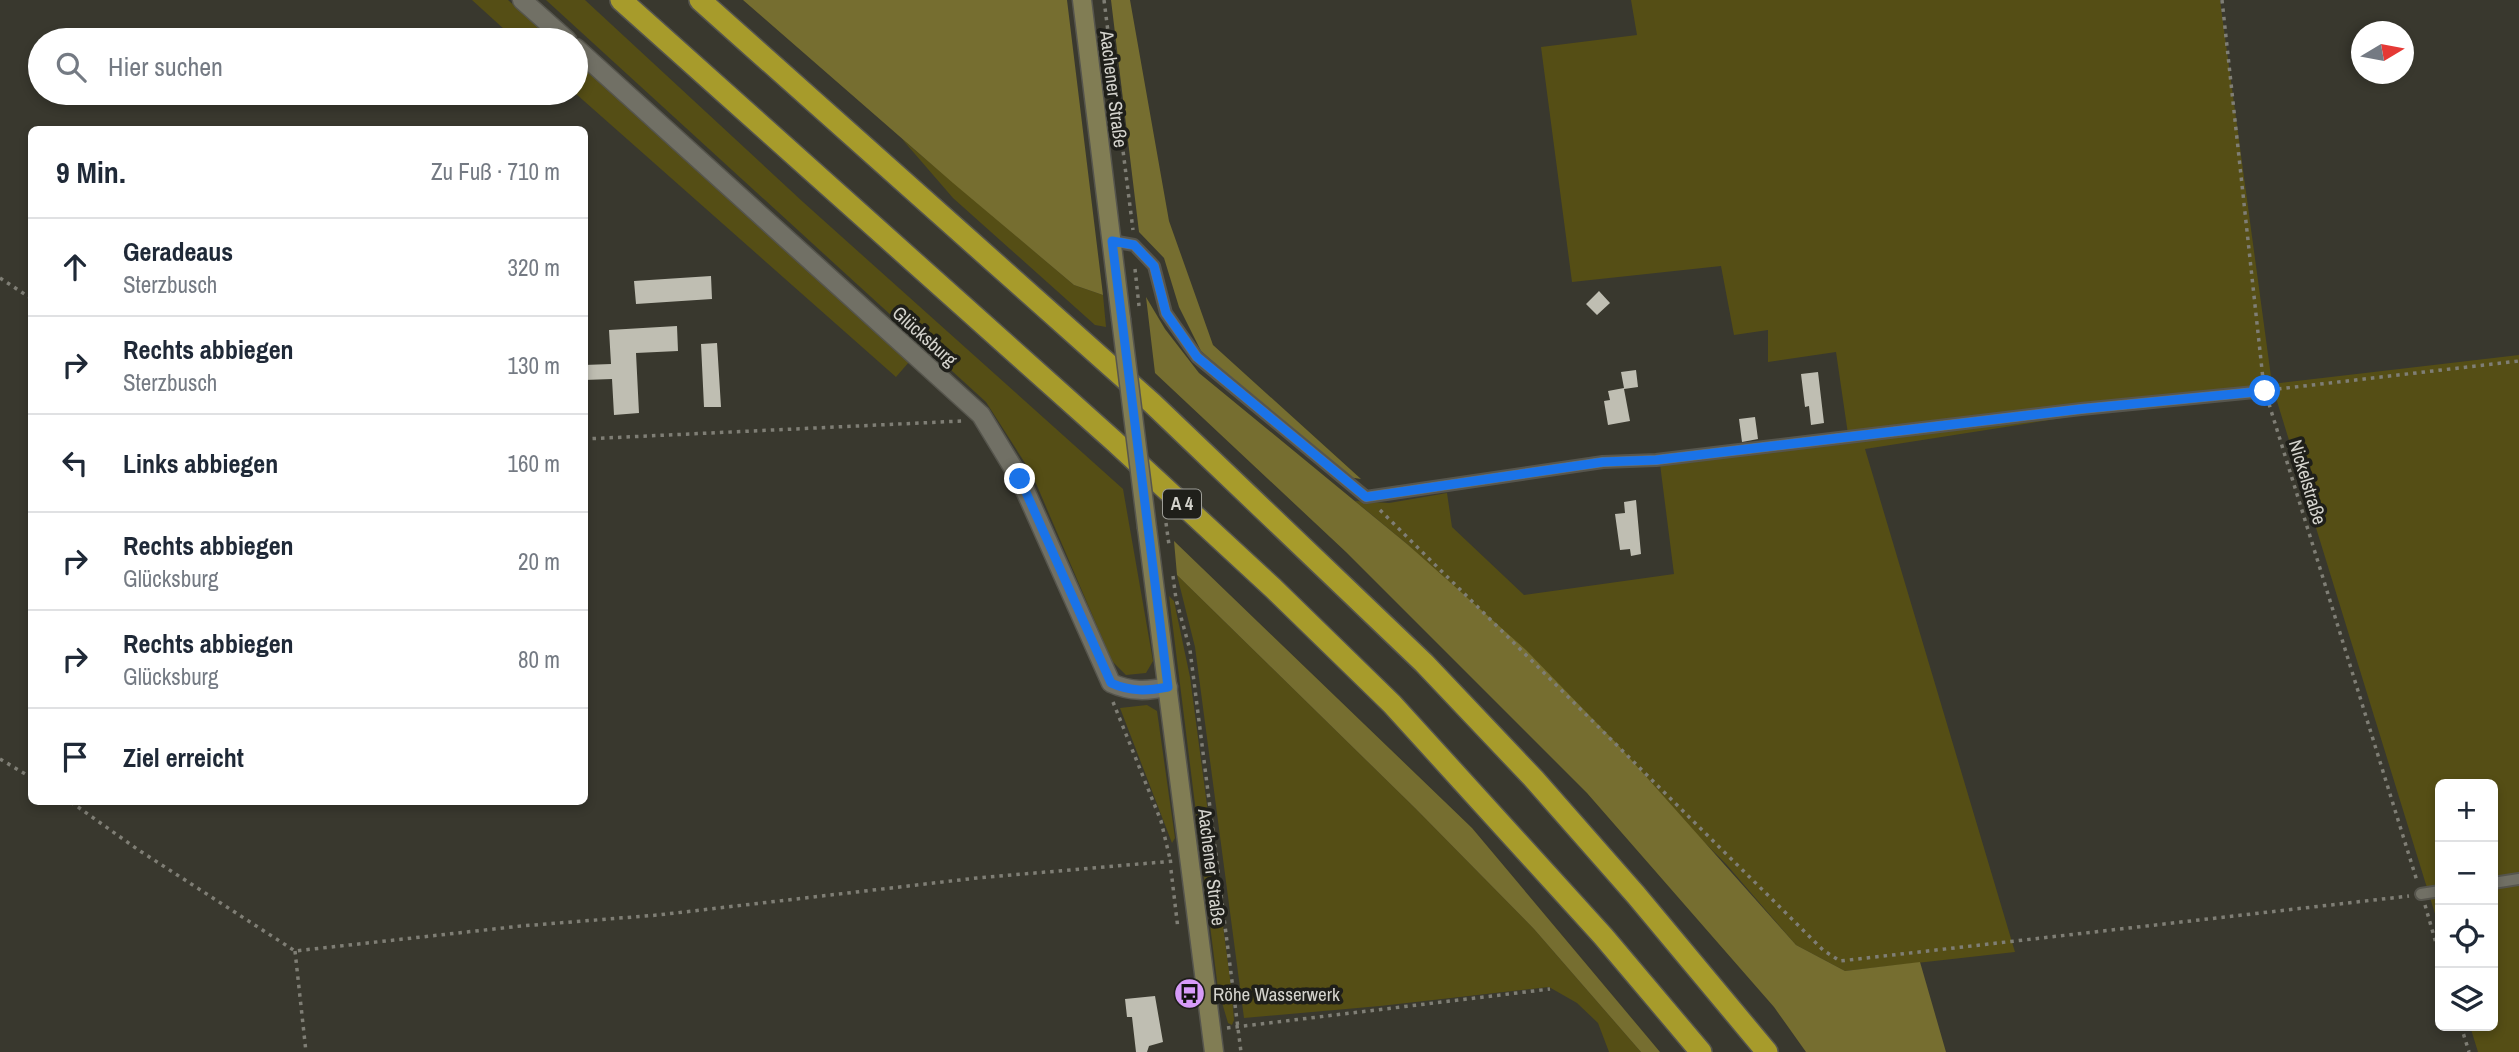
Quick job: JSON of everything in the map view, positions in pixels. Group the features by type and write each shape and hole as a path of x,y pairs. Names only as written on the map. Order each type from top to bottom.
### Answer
{"highway":[{"name":"A 4","path":"621,0 1114,441 1273,588 1372,685 1603,936 1701,1052"},
{"path":"701,0 1152,403 1424,663 1534,779 1628,885 1767,1052"}],"main road":[{"name":"Aachener Straße","path":"1082,0 1214,1052"}],"street":[{"path":"522,0 554,28"},
{"name":"Glücksburg","path":"588,59 981,415 1020,479 1111,683"},
{"path":"1111,683 1125,689 1145,691 1168,687"}],"lane":[{"path":"1112,241 1134,245 1154,266 1166,313 1197,357 1366,497 1603,462 1656,460 2081,409 2265,391"},
{"path":"2498,882 2519,879"},
{"path":"2421,894 2435,892"}],"path":[{"path":"1104,0 1140,311"},
{"name":"Nickelstraße","path":"2222,0 2265,391 2435,940"},
{"path":"0,278 28,296"},
{"path":"2265,391 2519,361"},
{"path":"588,439 962,421 981,415"},
{"path":"1366,497 1823,950 1840,961 2421,894"},
{"path":"1173,572 1176,599 1189,650 1241,1052"},
{"path":"1111,683 1114,706 1161,821 1170,862 1180,937"},
{"path":"0,759 28,776"},
{"path":"75,805 136,849 295,951 521,926 658,915 977,878 1170,862"},
{"path":"295,951 306,1052"},
{"path":"1211,1029 1238,1028 1550,989"},
{"path":"2463,1031 2469,1052"}],"shaded area":[{"path":"472,0 508,0 539,28 503,28"},
{"path":"546,0 585,0 803,202 1123,489 1153,661 1146,673 1126,675 1112,661 1032,474 986,402 588,38 588,28 577,28"},
{"path":"743,0 1067,0 1103,295 1074,285"},
{"path":"1111,0 1130,0 1169,221 1213,345 1361,479 1342,476 1201,351 1179,307 1164,258 1139,232"},
{"path":"1631,0 2220,0 2272,384 2519,355 2519,1052 2478,1052 2472,1031 2498,1031 2498,779 2435,779 2435,914 2272,385 1865,449 2015,952 1845,971 1796,945 1726,864 1407,544 1355,501 1389,503 1447,493 1452,527 1524,595 1674,574 1660,464 1849,441 1836,352 1768,362 1768,330 1734,335 1721,266 1572,282 1541,47 1637,35"},
{"path":"588,72 909,362 896,377 588,105"},
{"path":"902,139 1074,285 1103,295 1106,327 1095,325 953,198"},
{"path":"1146,297 1165,329 1199,373 1407,544 1526,650 1617,744 1796,945 1845,971 1920,962 1946,1052 1806,1052 1774,1007 1587,793 1346,552 1155,373"},
{"path":"1174,541 1472,828 1660,1052 1641,1052 1534,929 1415,808 1177,575"},
{"path":"1177,575 1415,808 1534,929 1641,1052 1609,1052 1598,1023 1577,1003 1549,987 1244,1018 1195,647"},
{"path":"1169,596 1174,601 1190,677 1231,986 1234,1020 1232,1025 1228,1023 1218,989"},
{"path":"1147,705 1157,711 1175,838 1172,843 1120,708"}],"building":[{"path":"711,276 712,299 636,304 634,281"},
{"path":"1599,291 1610,303 1597,315 1586,304"},
{"path":"677,326 678,351 636,353 639,413 614,415 612,379 588,380 588,365 611,364 609,330"},
{"path":"717,343 721,407 704,407 701,344"},
{"path":"1636,370 1638,387 1624,389 1630,421 1608,425 1604,401 1610,400 1608,391 1624,388 1621,372"},
{"path":"1818,372 1824,423 1811,425 1809,406 1805,407 1801,374"},
{"path":"1755,417 1758,439 1742,442 1739,419"},
{"path":"1636,500 1641,554 1631,556 1630,549 1620,550 1615,514 1625,513 1624,502"},
{"path":"1155,996 1163,1042 1149,1046 1147,1052 1136,1052 1132,1017 1127,1017 1125,999"}],"place":[{"name":"Röhe Wasserwerk","path":"1190,994"}],"route":[{"path":"1020,479 1111,683 1125,689 1145,691 1168,687 1112,241 1134,245 1154,266 1166,313 1197,357 1366,497 1603,462 1656,460 2081,409 2265,391"}]}
